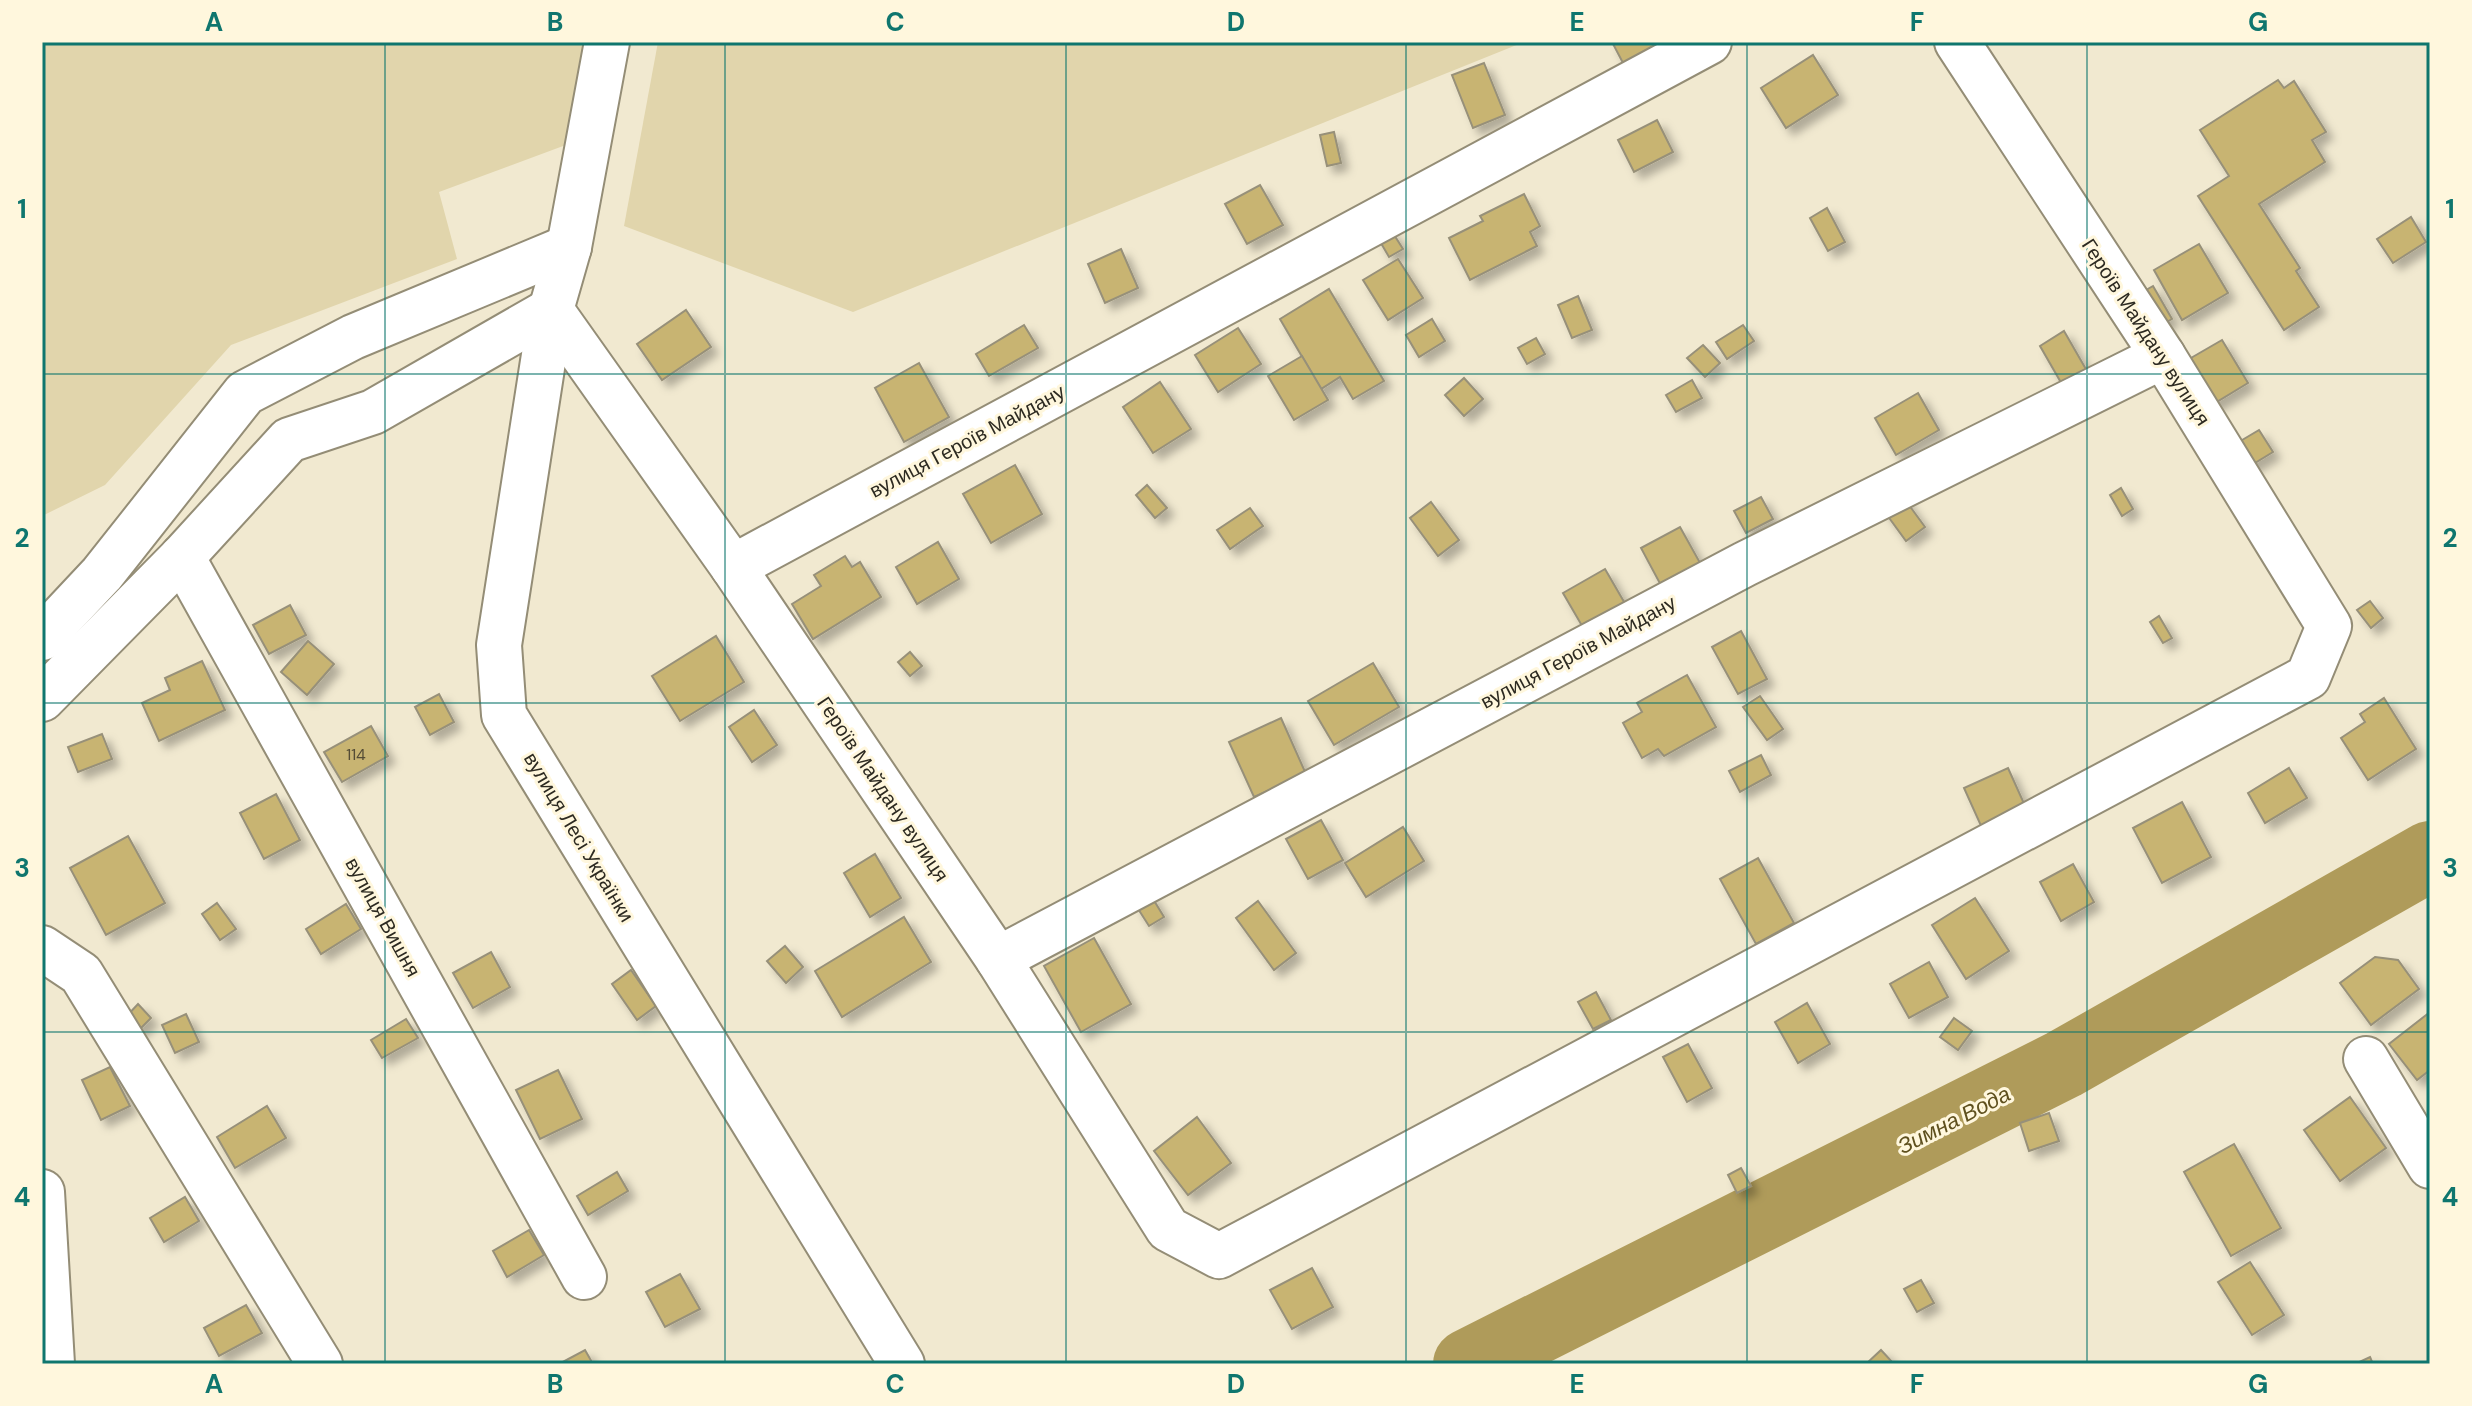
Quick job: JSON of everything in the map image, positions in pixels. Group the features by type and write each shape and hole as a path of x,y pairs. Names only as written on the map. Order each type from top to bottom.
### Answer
{"street":[{"name":"вулиця Лесі Українки","path":"607,42 569,247 551,310 499,645 504,715 902,1364"},
{"name":"вулиця Героїв Майдану","path":"733,567 1709,42"},
{"name":"Героїв Майдану вулиця","path":"551,310 733,567 998,959 1168,1229 1219,1256 2308,677 2329,626 2163,356 1957,42"},
{"path":"42,638 102,574 245,393 353,337 569,247"},
{"path":"42,699 182,557 289,440 373,412 551,310"},
{"name":"вулиця Героїв Майдану","path":"998,959 1745,564 2163,356"},
{"name":"вулиця Вишня","path":"182,557 584,1277"},
{"path":"42,948 81,974 320,1364"},
{"path":"2366,1059 2430,1166"},
{"path":"42,1192 52,1364"}],"shaded area":[{"path":"42,42 605,42 590,136 439,192 457,259 231,345 105,485 42,516"},
{"path":"658,42 1524,42 853,312 624,226"}],"building":[{"path":"1612,42 1663,42 1623,63"},
{"path":"1813,55 1838,95 1786,128 1761,88"},
{"path":"1484,63 1505,115 1473,128 1452,75"},
{"path":"2278,80 2284,88 2294,81 2326,132 2312,140 2325,162 2259,204 2300,268 2296,271 2319,307 2284,330 2198,196 2229,176 2200,130"},
{"path":"1657,120 1673,152 1634,172 1618,140"},
{"path":"1334,132 1341,163 1327,166 1320,135"},
{"path":"1260,185 1283,225 1247,244 1225,204"},
{"path":"1524,194 1540,226 1530,232 1537,246 1470,280 1449,238 1483,221 1480,216"},
{"path":"1827,208 1845,242 1828,251 1810,218"},
{"path":"2411,217 2426,242 2393,263 2377,239"},
{"path":"1391,230 1403,249 1389,257 1378,238"},
{"path":"2199,244 2228,293 2182,320 2154,270"},
{"path":"1121,249 1138,288 1105,303 1088,264"},
{"path":"1398,259 1423,298 1388,320 1363,280"},
{"path":"2153,286 2172,319 2158,327 2139,294"},
{"path":"1329,289 1384,381 1353,399 1340,377 1321,389 1280,319"},
{"path":"1578,296 1592,330 1572,338 1558,305"},
{"path":"686,310 711,347 662,380 637,344"},
{"path":"1432,319 1445,341 1419,357 1406,335"},
{"path":"1024,325 1038,348 989,376 976,354"},
{"path":"1743,325 1754,341 1727,359 1716,342"},
{"path":"1238,328 1261,364 1218,392 1195,355"},
{"path":"2064,331 2087,371 2063,386 2040,346"},
{"path":"1536,338 1545,354 1527,364 1518,348"},
{"path":"2222,340 2248,383 2210,406 2184,362"},
{"path":"1703,345 1720,363 1705,377 1687,358"},
{"path":"1302,356 1328,400 1294,420 1268,376"},
{"path":"919,363 949,417 904,442 875,388"},
{"path":"1464,378 1483,399 1464,416 1445,395"},
{"path":"1692,380 1702,398 1676,412 1666,395"},
{"path":"1160,382 1191,429 1153,453 1123,407"},
{"path":"1918,393 1939,430 1896,455 1875,418"},
{"path":"2259,430 2273,452 2245,469 2232,446"},
{"path":"1015,465 1042,514 991,543 963,494"},
{"path":"1147,485 1167,508 1155,518 1136,495"},
{"path":"2121,488 2133,509 2122,516 2110,495"},
{"path":"1898,490 1925,527 1906,541 1879,504"},
{"path":"1761,497 1773,519 1746,533 1734,511"},
{"path":"1431,502 1459,540 1438,556 1410,518"},
{"path":"1250,508 1263,526 1230,549 1217,530"},
{"path":"1680,527 1704,570 1664,591 1641,548"},
{"path":"938,542 959,579 917,604 896,567"},
{"path":"845,556 852,567 860,562 881,597 813,639 792,604 821,586 814,575"},
{"path":"1605,569 1627,607 1585,631 1563,593"},
{"path":"2370,601 2383,618 2371,628 2357,610"},
{"path":"290,605 306,635 269,654 253,625"},
{"path":"2159,616 2172,638 2163,643 2150,622"},
{"path":"1741,631 1767,679 1738,694 1712,647"},
{"path":"716,636 744,682 680,721 652,676"},
{"path":"308,641 334,664 307,695 281,672"},
{"path":"910,652 922,666 910,676 898,662"},
{"path":"202,661 225,710 159,741 142,703 170,690 165,678"},
{"path":"1373,663 1399,707 1334,745 1308,701"},
{"path":"1687,675 1716,727 1664,756 1658,749 1642,758 1623,723 1642,712 1637,703"},
{"path":"439,694 454,722 430,735 415,707"},
{"path":"1760,696 1783,729 1767,740 1743,707"},
{"path":"2384,698 2416,749 2368,780 2341,738 2365,722 2360,714"},
{"path":"754,710 777,745 752,762 729,727"},
{"path":"1281,718 1306,774 1254,797 1229,742"},
{"path":"371,726 388,756 342,782 324,752"},
{"path":"102,734 112,759 78,772 68,747"},
{"path":"1761,755 1771,775 1740,792 1729,771"},
{"path":"2008,768 2026,808 1982,828 1964,788"},
{"path":"2289,768 2307,798 2265,823 2248,793"},
{"path":"276,794 300,840 264,859 240,813"},
{"path":"2182,802 2211,857 2162,883 2133,828"},
{"path":"1321,820 1343,860 1308,879 1286,839"},
{"path":"1403,827 1424,861 1366,897 1345,863"},
{"path":"128,836 165,903 106,935 70,868"},
{"path":"875,854 901,898 870,917 844,873"},
{"path":"1758,858 1794,923 1756,944 1720,879"},
{"path":"2073,864 2094,902 2061,921 2040,882"},
{"path":"1150,894 1164,917 1149,926 1135,904"},
{"path":"1975,898 2009,951 1966,979 1932,925"},
{"path":"1258,901 1296,953 1274,970 1236,918"},
{"path":"217,903 236,929 220,940 202,914"},
{"path":"346,904 361,929 321,954 306,929"},
{"path":"904,917 931,962 842,1017 815,971"},
{"path":"1094,938 1131,1004 1081,1032 1044,966"},
{"path":"785,946 803,967 786,983 767,961"},
{"path":"491,952 510,987 473,1008 453,973"},
{"path":"2375,957 2398,960 2419,989 2371,1025 2340,983"},
{"path":"1929,962 1948,997 1909,1018 1890,984"},
{"path":"631,970 656,1006 637,1020 612,984"},
{"path":"1596,992 1611,1020 1593,1029 1578,1002"},
{"path":"1807,1003 1830,1044 1798,1063 1775,1022"},
{"path":"138,1004 151,1018 137,1032 124,1019"},
{"path":"2430,1012 2430,1070 2417,1080 2389,1044"},
{"path":"186,1014 199,1042 175,1053 162,1025"},
{"path":"1954,1018 1972,1031 1958,1050 1940,1037"},
{"path":"406,1019 418,1038 382,1058 371,1040"},
{"path":"1688,1044 1712,1088 1687,1102 1663,1057"},
{"path":"110,1067 130,1106 101,1120 82,1080"},
{"path":"558,1070 582,1119 540,1139 516,1090"},
{"path":"2350,1097 2386,1148 2340,1181 2304,1130"},
{"path":"267,1106 286,1138 235,1168 217,1137"},
{"path":"2049,1113 2059,1141 2029,1151 2020,1123"},
{"path":"1197,1117 1231,1163 1188,1195 1154,1151"},
{"path":"2234,1144 2281,1228 2231,1256 2184,1172"},
{"path":"1741,1168 1751,1186 1737,1193 1728,1175"},
{"path":"617,1172 628,1191 588,1215 577,1196"},
{"path":"185,1197 199,1221 164,1242 150,1218"},
{"path":"529,1230 544,1255 507,1277 493,1251"},
{"path":"2250,1262 2284,1315 2252,1335 2218,1282"},
{"path":"1312,1268 1333,1307 1292,1329 1270,1290"},
{"path":"680,1274 700,1309 665,1327 646,1292"},
{"path":"1921,1280 1934,1303 1917,1312 1904,1289"},
{"path":"246,1305 262,1333 219,1356 204,1328"},
{"path":"585,1350 593,1364 559,1364"},
{"path":"1881,1350 1894,1364 1866,1364"},
{"path":"2370,1357 2373,1364 2355,1364"}],"waterway":[{"name":"Зимна Вода","path":"1468,1364 2064,1064 2430,856"}]}
